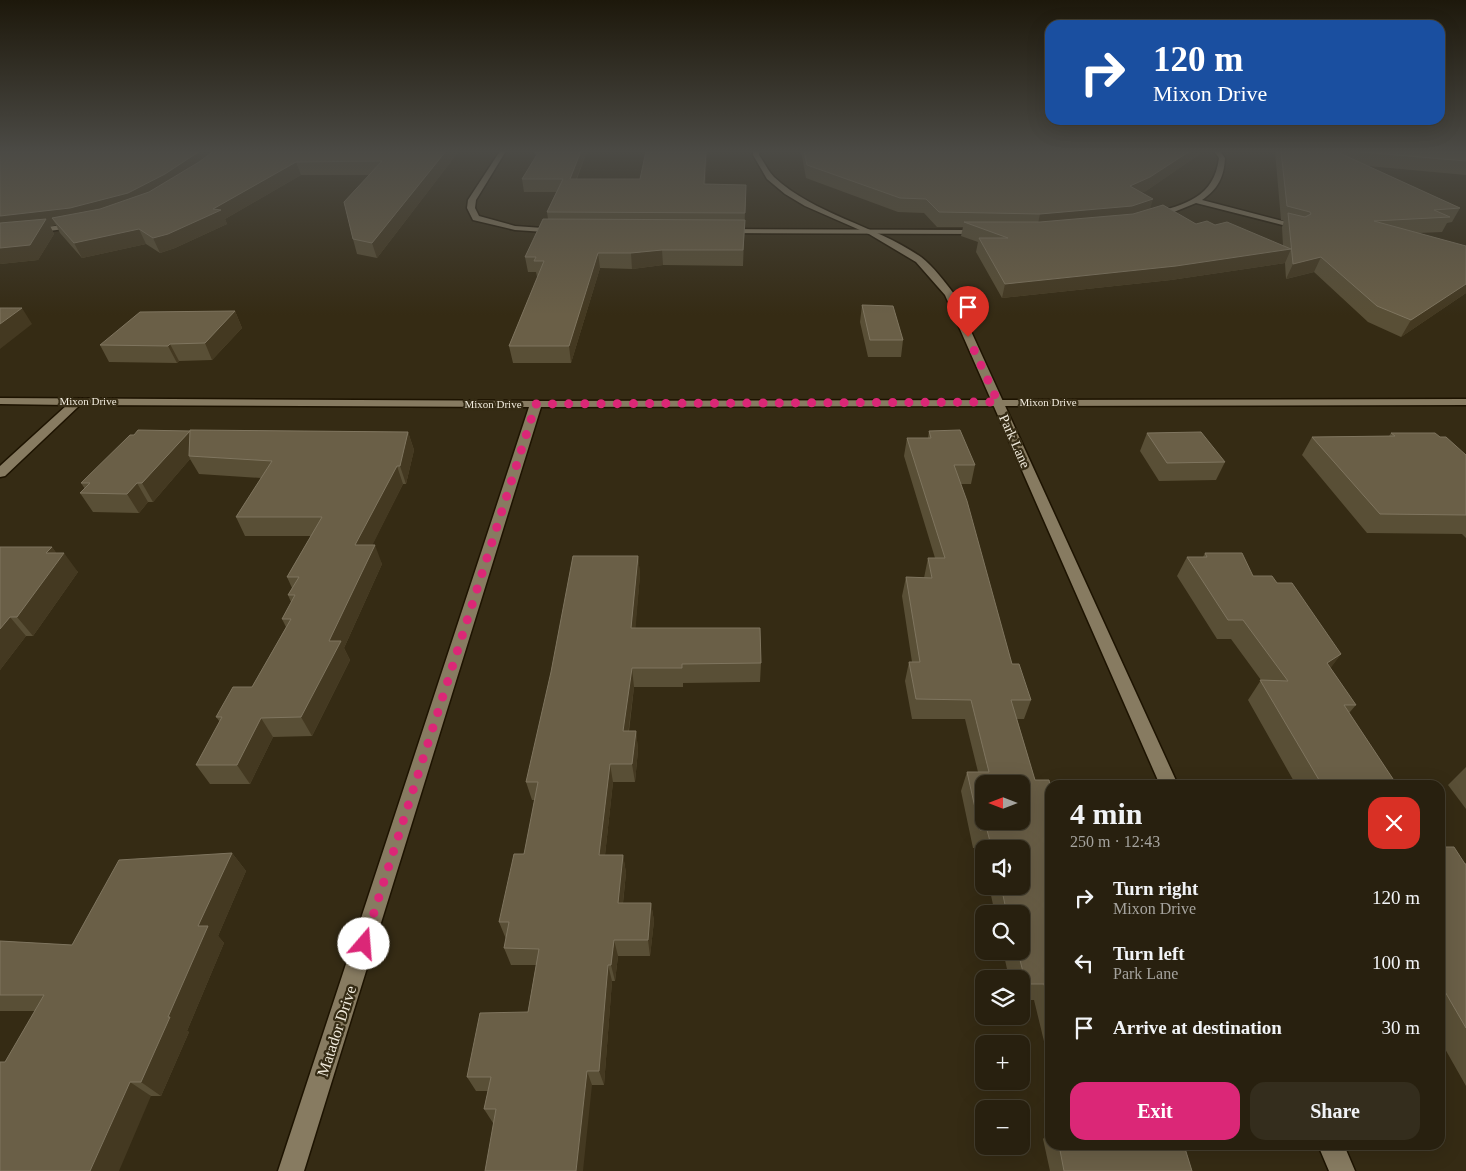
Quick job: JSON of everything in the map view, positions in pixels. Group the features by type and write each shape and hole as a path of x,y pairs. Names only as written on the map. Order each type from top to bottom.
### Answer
{"street":[{"path":"472,206 476,218 515,228 567,231"},
{"name":"Park Lane","path":"812,206 872,232 919,260 949,294 1167,780"},
{"path":"1147,218 1183,206"},
{"path":"1214,206 1299,228"},
{"path":"0,235 38,232 91,222"},
{"path":"715,231 988,232"},
{"name":"Mixon Drive","path":"0,401 536,404 1461,402"},
{"path":"0,473 78,401"},
{"path":"1461,402 1466,410"},
{"name":"Matador Drive","path":"291,1171 536,404"},
{"path":"1333,1150 1342,1171"}],"building":[{"path":"0,206 79,206 70,208 0,216"},
{"path":"110,206 219,206 213,209 221,210 168,234 153,238 139,229 74,243 52,218"},
{"path":"345,206 402,206 372,243 353,239"},
{"path":"550,206 745,206 745,213 547,212"},
{"path":"933,206 1133,206 1040,214 939,212"},
{"path":"1164,206 1196,224 1207,221 1215,225 1227,222 1291,249 1176,266 1005,284 979,238 1008,238 964,222 1040,222 1133,214"},
{"path":"1287,206 1455,206 1460,208 1434,210 1450,217 1374,221 1466,246 1466,284 1411,320 1377,306 1321,257 1293,264 1288,213 1305,217 1311,214 1310,212"},
{"path":"46,219 30,245 0,248 0,223"},
{"path":"543,219 745,220 743,250 662,250 631,253 598,253 569,346 509,346 544,261 534,261 536,257 525,257"},
{"path":"862,305 893,306 903,340 870,340"},
{"path":"0,308 22,308 0,324"},
{"path":"235,311 205,343 170,344 168,346 100,345 140,312"},
{"path":"138,430 190,431 142,483 137,483 127,494 80,493 90,483 81,483 130,435 134,435"},
{"path":"190,430 408,432 400,466 397,466 355,545 375,545 329,641 341,641 301,717 261,718 237,765 196,765 222,717 216,717 233,687 252,687 291,619 282,619 295,595 288,595 299,577 287,577 322,517 236,517 272,461 189,456"},
{"path":"960,430 975,465 954,465 967,501 1012,664 1019,664 1031,700 1011,700 1035,780 1045,780 1045,988 1044,984 1030,984 1030,970 1022,970 1020,960 1030,960 1030,905 1005,905 1003,895 1030,895 1030,840 990,840 987,830 1030,830 1030,775 975,775 975,808 967,772 989,772 971,700 916,699 909,662 920,662 906,577 932,578 928,558 945,558 907,438 931,438 929,431"},
{"path":"1201,432 1225,462 1167,463 1147,433"},
{"path":"1391,433 1435,433 1440,437 1446,437 1466,455 1466,515 1380,514 1312,437 1395,436"},
{"path":"0,547 52,547 46,553 64,553 17,617 10,617 0,629"},
{"path":"1205,553 1242,553 1253,576 1272,576 1277,583 1292,583 1341,654 1327,663 1356,705 1344,705 1394,780 1319,780 1260,680 1288,681 1243,620 1228,620 1187,557 1207,557"},
{"path":"573,556 638,556 631,628 760,628 761,663 682,664 682,668 632,668 623,731 636,731 632,764 610,764 599,855 623,855 618,903 651,903 648,940 614,940 611,965 608,965 599,1071 587,1071 576,1171 485,1171 496,1109 484,1109 491,1077 467,1077 480,1013 528,1012 539,949 504,948 509,922 499,922 514,854 524,854 538,782 526,782 551,672"},
{"path":"1445,847 1454,847 1466,864 1466,1028 1445,992"},
{"path":"232,853 198,926 208,926 141,1082 130,1082 90,1171 0,1171 0,1062 5,1062 44,995 0,995 0,941 72,945 119,860"},
{"path":"1060,1150 1186,1150 1192,1171 1064,1171"}],"route":[{"path":"364,944 536,404 998,402 968,337"}]}
